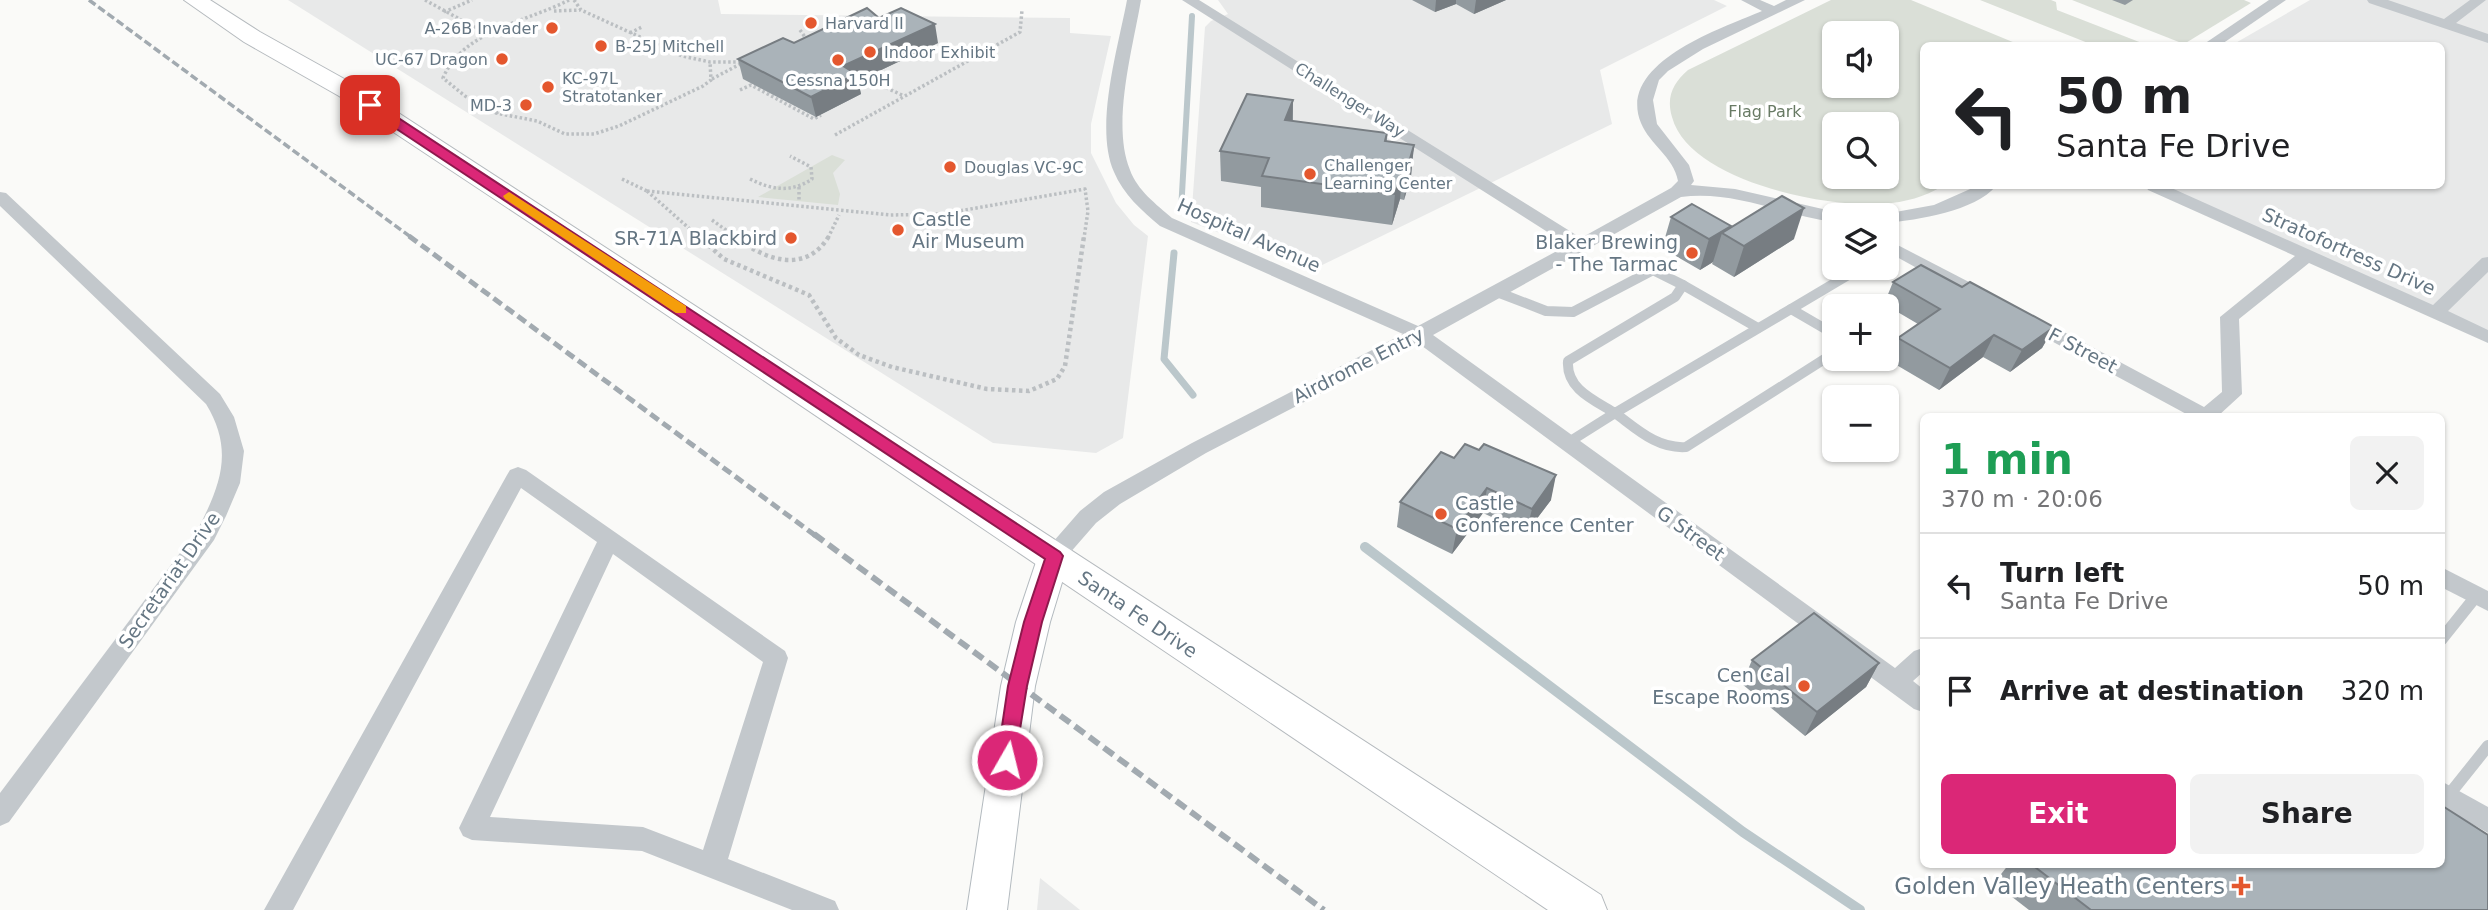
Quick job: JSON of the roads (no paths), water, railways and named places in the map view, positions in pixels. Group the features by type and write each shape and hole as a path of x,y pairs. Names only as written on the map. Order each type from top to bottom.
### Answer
{"main road":[{"name":"Santa Fe Drive","path":"195,0 252,37 360,98 1585,910"},
{"path":"986,910 1017,686 1033,622 1054,556"}],"street":[{"name":"Hospital Avenue","path":"1134,0 1114,135 1121,170 1146,206 1166,222 1419,334"},
{"name":"Challenger Way","path":"1189,0 1582,246"},
{"path":"1748,0 1774,11"},
{"path":"1677,192 1686,181 1686,174 1677,158 1658,139 1648,122 1645,107 1649,84 1659,71 1682,53 1798,0"},
{"path":"2214,42 2279,0"},
{"path":"2374,0 2488,40"},
{"path":"2445,24 2479,0"},
{"path":"1899,216 1944,208 1983,189"},
{"name":"Stratofortress Drive","path":"2161,189 2488,337"},
{"path":"1677,192 1721,190 1790,210 1822,215"},
{"name":"Airdrome Entry","path":"1054,556 1081,524 1112,498 1199,448 1419,334 1677,192"},
{"name":"Secretariat Drive","path":"0,814 11,784 206,534 226,496 233,474 234,452 232,432 225,415 213,399 3,204"},
{"name":"F Street","path":"1899,251 2199,413"},
{"path":"2209,413 2232,394 2229,317 2308,255"},
{"path":"2435,313 2488,262"},
{"name":"G Street","path":"1419,334 1920,700"},
{"path":"278,910 518,475 776,658 712,866"},
{"path":"609,540 472,828 643,839 825,910"},
{"path":"2445,578 2482,598"},
{"path":"1896,682 1920,661"},
{"path":"2445,794 2488,821"}],"lane":[{"path":"1497,292 1546,311 1573,312 1653,270 1758,328"},
{"path":"1569,442 1840,280"},
{"path":"1683,285 1675,297 1568,361 1566,369 1573,385 1661,444 1675,449 1686,447 1822,361"},
{"path":"1791,309 1822,327"},
{"path":"2445,635 2482,598"},
{"path":"2445,794 2488,746"}],"waterway":[{"path":"1181,211 1192,16"},
{"path":"1174,253 1164,359 1193,395"},
{"path":"1365,547 1743,832 1860,910"}],"railway":[{"path":"89,0 412,238"},
{"path":"409,236 816,536"},
{"path":"814,534 1324,910"}],"place":[{"name":"Harvard II","path":"811,23"},
{"name":"A-26B Invader","path":"552,28"},
{"name":"B-25J Mitchell","path":"601,46"},
{"name":"Indoor Exhibit","path":"870,52"},
{"name":"UC-67 Dragon","path":"502,59"},
{"name":"Cessna 150H","path":"838,60"},
{"name":"KC-97L Stratotanker","path":"548,87"},
{"name":"MD-3","path":"526,105"},
{"name":"Douglas VC-9C","path":"950,167"},
{"name":"Challenger Learning Center","path":"1310,174"},
{"name":"Castle Air Museum","path":"898,230"},
{"name":"SR-71A Blackbird","path":"791,238"},
{"name":"Blaker Brewing - The Tarmac","path":"1692,253"},
{"name":"Castle Conference Center","path":"1441,514"},
{"name":"Cen Cal Escape Rooms","path":"1804,686"},
{"name":"Golden Valley Heath Centers","path":"2241,886"}],"park label":[{"name":"Flag Park","path":"1765,111"}]}
